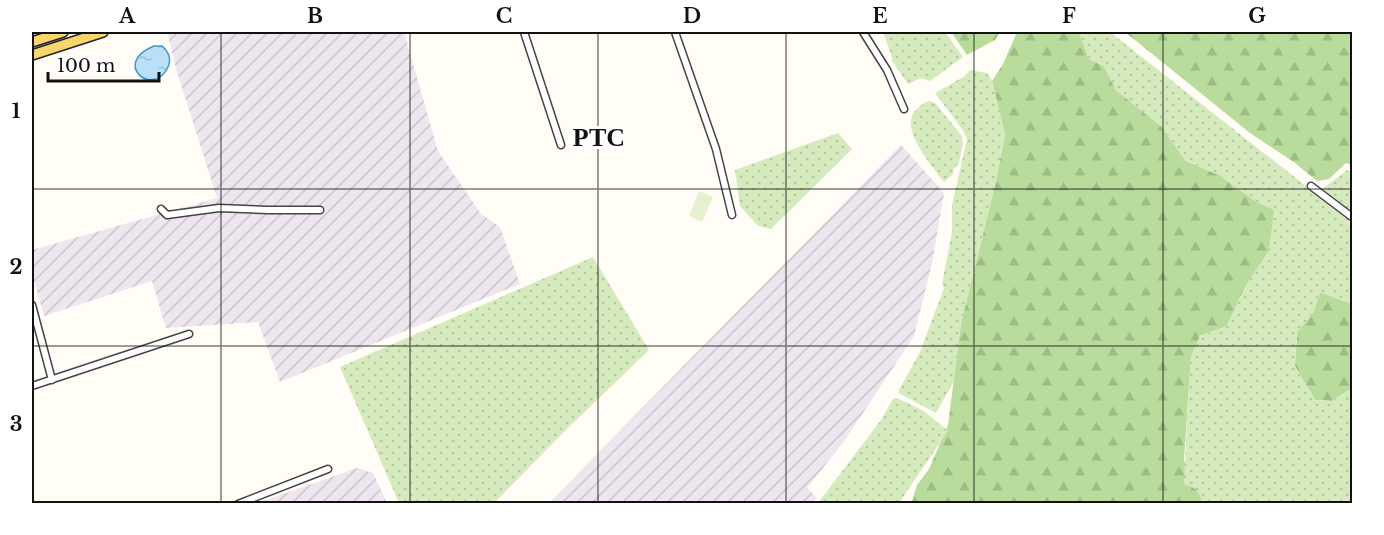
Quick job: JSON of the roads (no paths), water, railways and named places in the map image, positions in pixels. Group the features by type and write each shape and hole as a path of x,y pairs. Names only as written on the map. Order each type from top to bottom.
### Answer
{"main road":[{"path":"32,42 63,32"},
{"path":"32,55 103,32"}],"street":[{"path":"524,32 561,146"},
{"path":"675,32 716,149 732,215"},
{"path":"863,32 887,70 904,109"},
{"path":"1311,186 1353,217"},
{"path":"161,209 167,215 219,208 320,210"},
{"path":"32,305 52,380"},
{"path":"32,387 189,334"},
{"path":"238,504 328,469"}],"water":[{"path":"154,46 162,46 169,55 170,61 161,76 153,80 139,75 136,61 142,53"}],"district":[{"name":"РТС","path":"599,137"}]}
